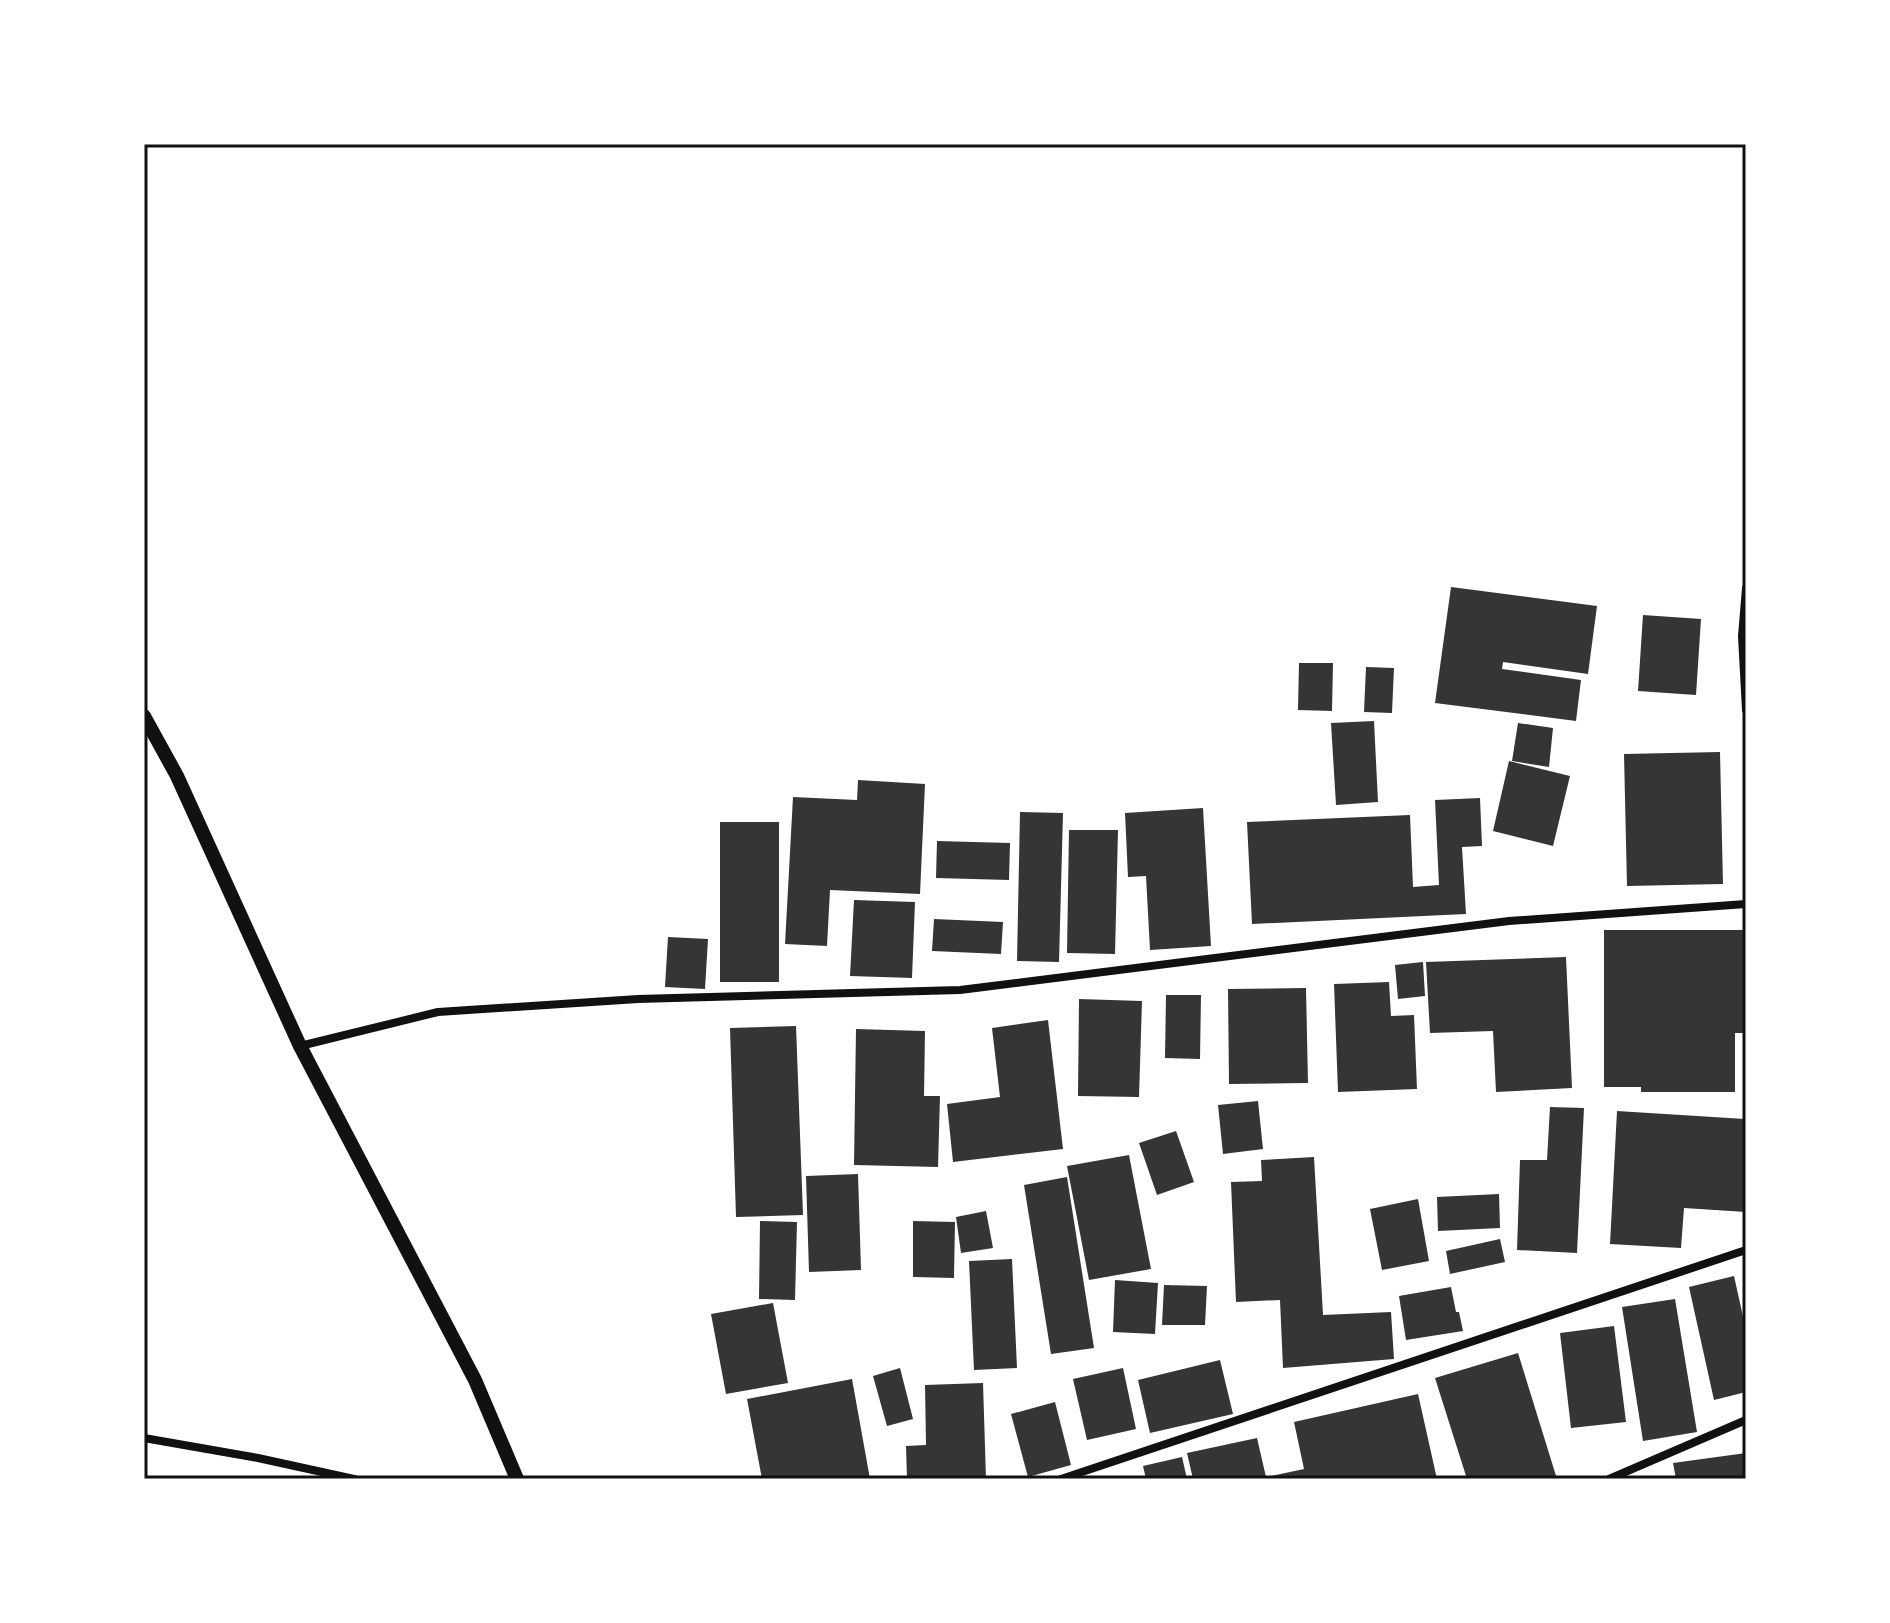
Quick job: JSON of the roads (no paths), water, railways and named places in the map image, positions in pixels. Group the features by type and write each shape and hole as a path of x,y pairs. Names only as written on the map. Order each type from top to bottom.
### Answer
{"street":[{"path":"1746,588 1746,710"},
{"path":"144,716 177,776 300,1046 475,1380 517,1479"},
{"path":"300,1046 438,1012 638,999 960,990 1509,921 1746,904"},
{"path":"1061,1479 1746,1250"},
{"path":"1609,1479 1746,1420"},
{"path":"144,1438 354,1479"}]}
